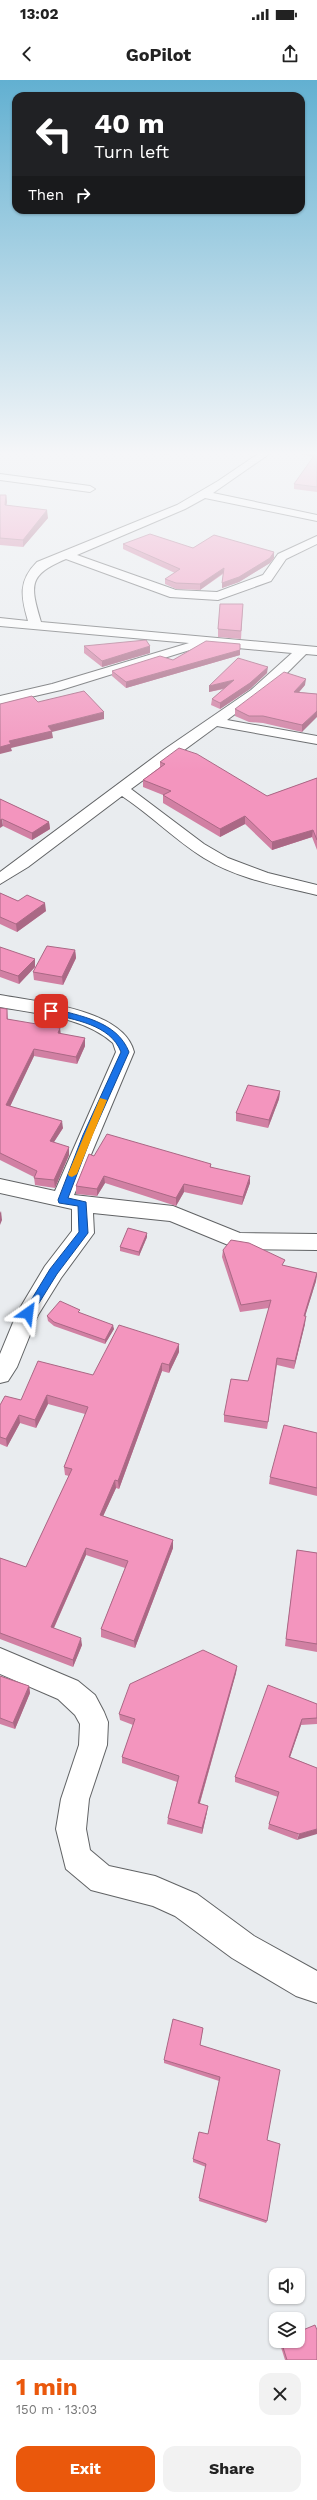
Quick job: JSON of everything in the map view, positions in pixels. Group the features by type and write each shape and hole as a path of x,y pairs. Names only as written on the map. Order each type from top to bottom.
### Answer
{"street":[{"path":"36,626 27,582 30,574 41,565 55,558"},
{"path":"76,558 174,594 211,597 218,596 267,578 272,574 277,561 280,558"},
{"path":"0,622 317,652"},
{"path":"0,700 56,687 206,641"},
{"path":"0,879 47,849 89,812 187,739 258,694 290,665 302,650"},
{"path":"216,722 317,740"},
{"path":"121,789 142,802 209,854 230,866 268,879 317,890"},
{"path":"0,1001 64,1014 101,1025 121,1040 125,1052 88,1135 72,1202 83,1233 53,1272 28,1313 9,1360 0,1374"},
{"path":"0,1186 72,1202 173,1214 238,1241 264,1243 317,1242"},
{"path":"0,1661 68,1690 85,1705 94,1722 93,1745 75,1799 71,1830 77,1858 102,1879 155,1891 186,1905 243,1947 307,1985 317,1987"}],"building":[{"path":"156,558 269,558 239,577 222,583 224,568 200,584 176,583 165,579 180,569"},
{"path":"220,604 243,604 241,631 218,629"},
{"path":"146,640 150,646 102,661 84,646"},
{"path":"206,641 240,644 240,650 126,682 112,671 160,656 173,660"},
{"path":"238,658 268,667 250,683 220,703 212,699 234,680 209,686"},
{"path":"284,672 306,679 294,692 317,694 317,711 302,725 263,716 249,716 235,709"},
{"path":"84,691 104,712 48,726 52,731 9,741 11,744 0,747 0,704 32,696 38,702"},
{"path":"179,748 197,754 267,796 317,778 317,840 313,830 272,842 245,816 220,829 163,795 171,791 143,780 165,764 160,762"},
{"path":"0,799 49,822 32,833 2,819 0,820"},
{"path":"0,893 18,901 27,895 45,903 16,924 0,917"},
{"path":"47,946 75,950 62,977 33,972"},
{"path":"0,947 35,959 18,976 0,970"},
{"path":"0,1008 7,1009 7,1019 60,1028 58,1033 85,1038 76,1057 34,1049 6,1105 62,1121 50,1141 69,1147 54,1180 34,1178 37,1171 0,1153"},
{"path":"248,1085 280,1091 269,1120 236,1113"},
{"path":"107,1134 211,1164 210,1167 250,1176 243,1197 184,1184 176,1198 104,1176 97,1189 76,1186 89,1154 94,1156"},
{"path":"128,1228 147,1233 139,1252 120,1247"},
{"path":"231,1240 249,1243 285,1260 282,1265 317,1273 304,1316 306,1316 295,1361 277,1358 268,1422 224,1415 231,1379 248,1381 271,1300 241,1305 223,1250"},
{"path":"60,1301 80,1310 78,1312 113,1325 105,1340 54,1322 47,1316"},
{"path":"119,1325 179,1344 169,1365 162,1363 118,1481 115,1480 100,1515 173,1540 134,1641 101,1629 128,1561 86,1548 51,1627 81,1638 73,1660 0,1633 0,1558 26,1567 72,1469 64,1467 88,1407 47,1395 35,1420 19,1415 6,1439 0,1437 0,1405 5,1396 21,1400 38,1361 93,1375"},
{"path":"284,1425 317,1433 317,1488 270,1477"},
{"path":"297,1550 317,1553 317,1644 286,1639"},
{"path":"203,1650 237,1666 198,1803 208,1806 202,1828 168,1818 179,1776 122,1757 135,1719 119,1714 130,1684"},
{"path":"0,1676 29,1686 13,1723 0,1718"},
{"path":"268,1685 317,1704 317,1718 302,1719 289,1757 317,1768 317,1829 299,1834 269,1824 279,1792 235,1777"},
{"path":"173,2019 203,2028 200,2045 280,2070 267,2140 280,2144 267,2221 199,2198 206,2164 193,2159 199,2132 208,2134 220,2077 164,2060"},
{"path":"315,2325 317,2330 317,2360 287,2360 283,2348 305,2348 305,2329"}],"slow traffic":[{"path":"72,1174 103,1100"}],"route":[{"path":"28,1313 53,1272 83,1233 84,1222 82,1204 62,1200 88,1135 125,1052 121,1040 101,1025 51,1011"}]}
